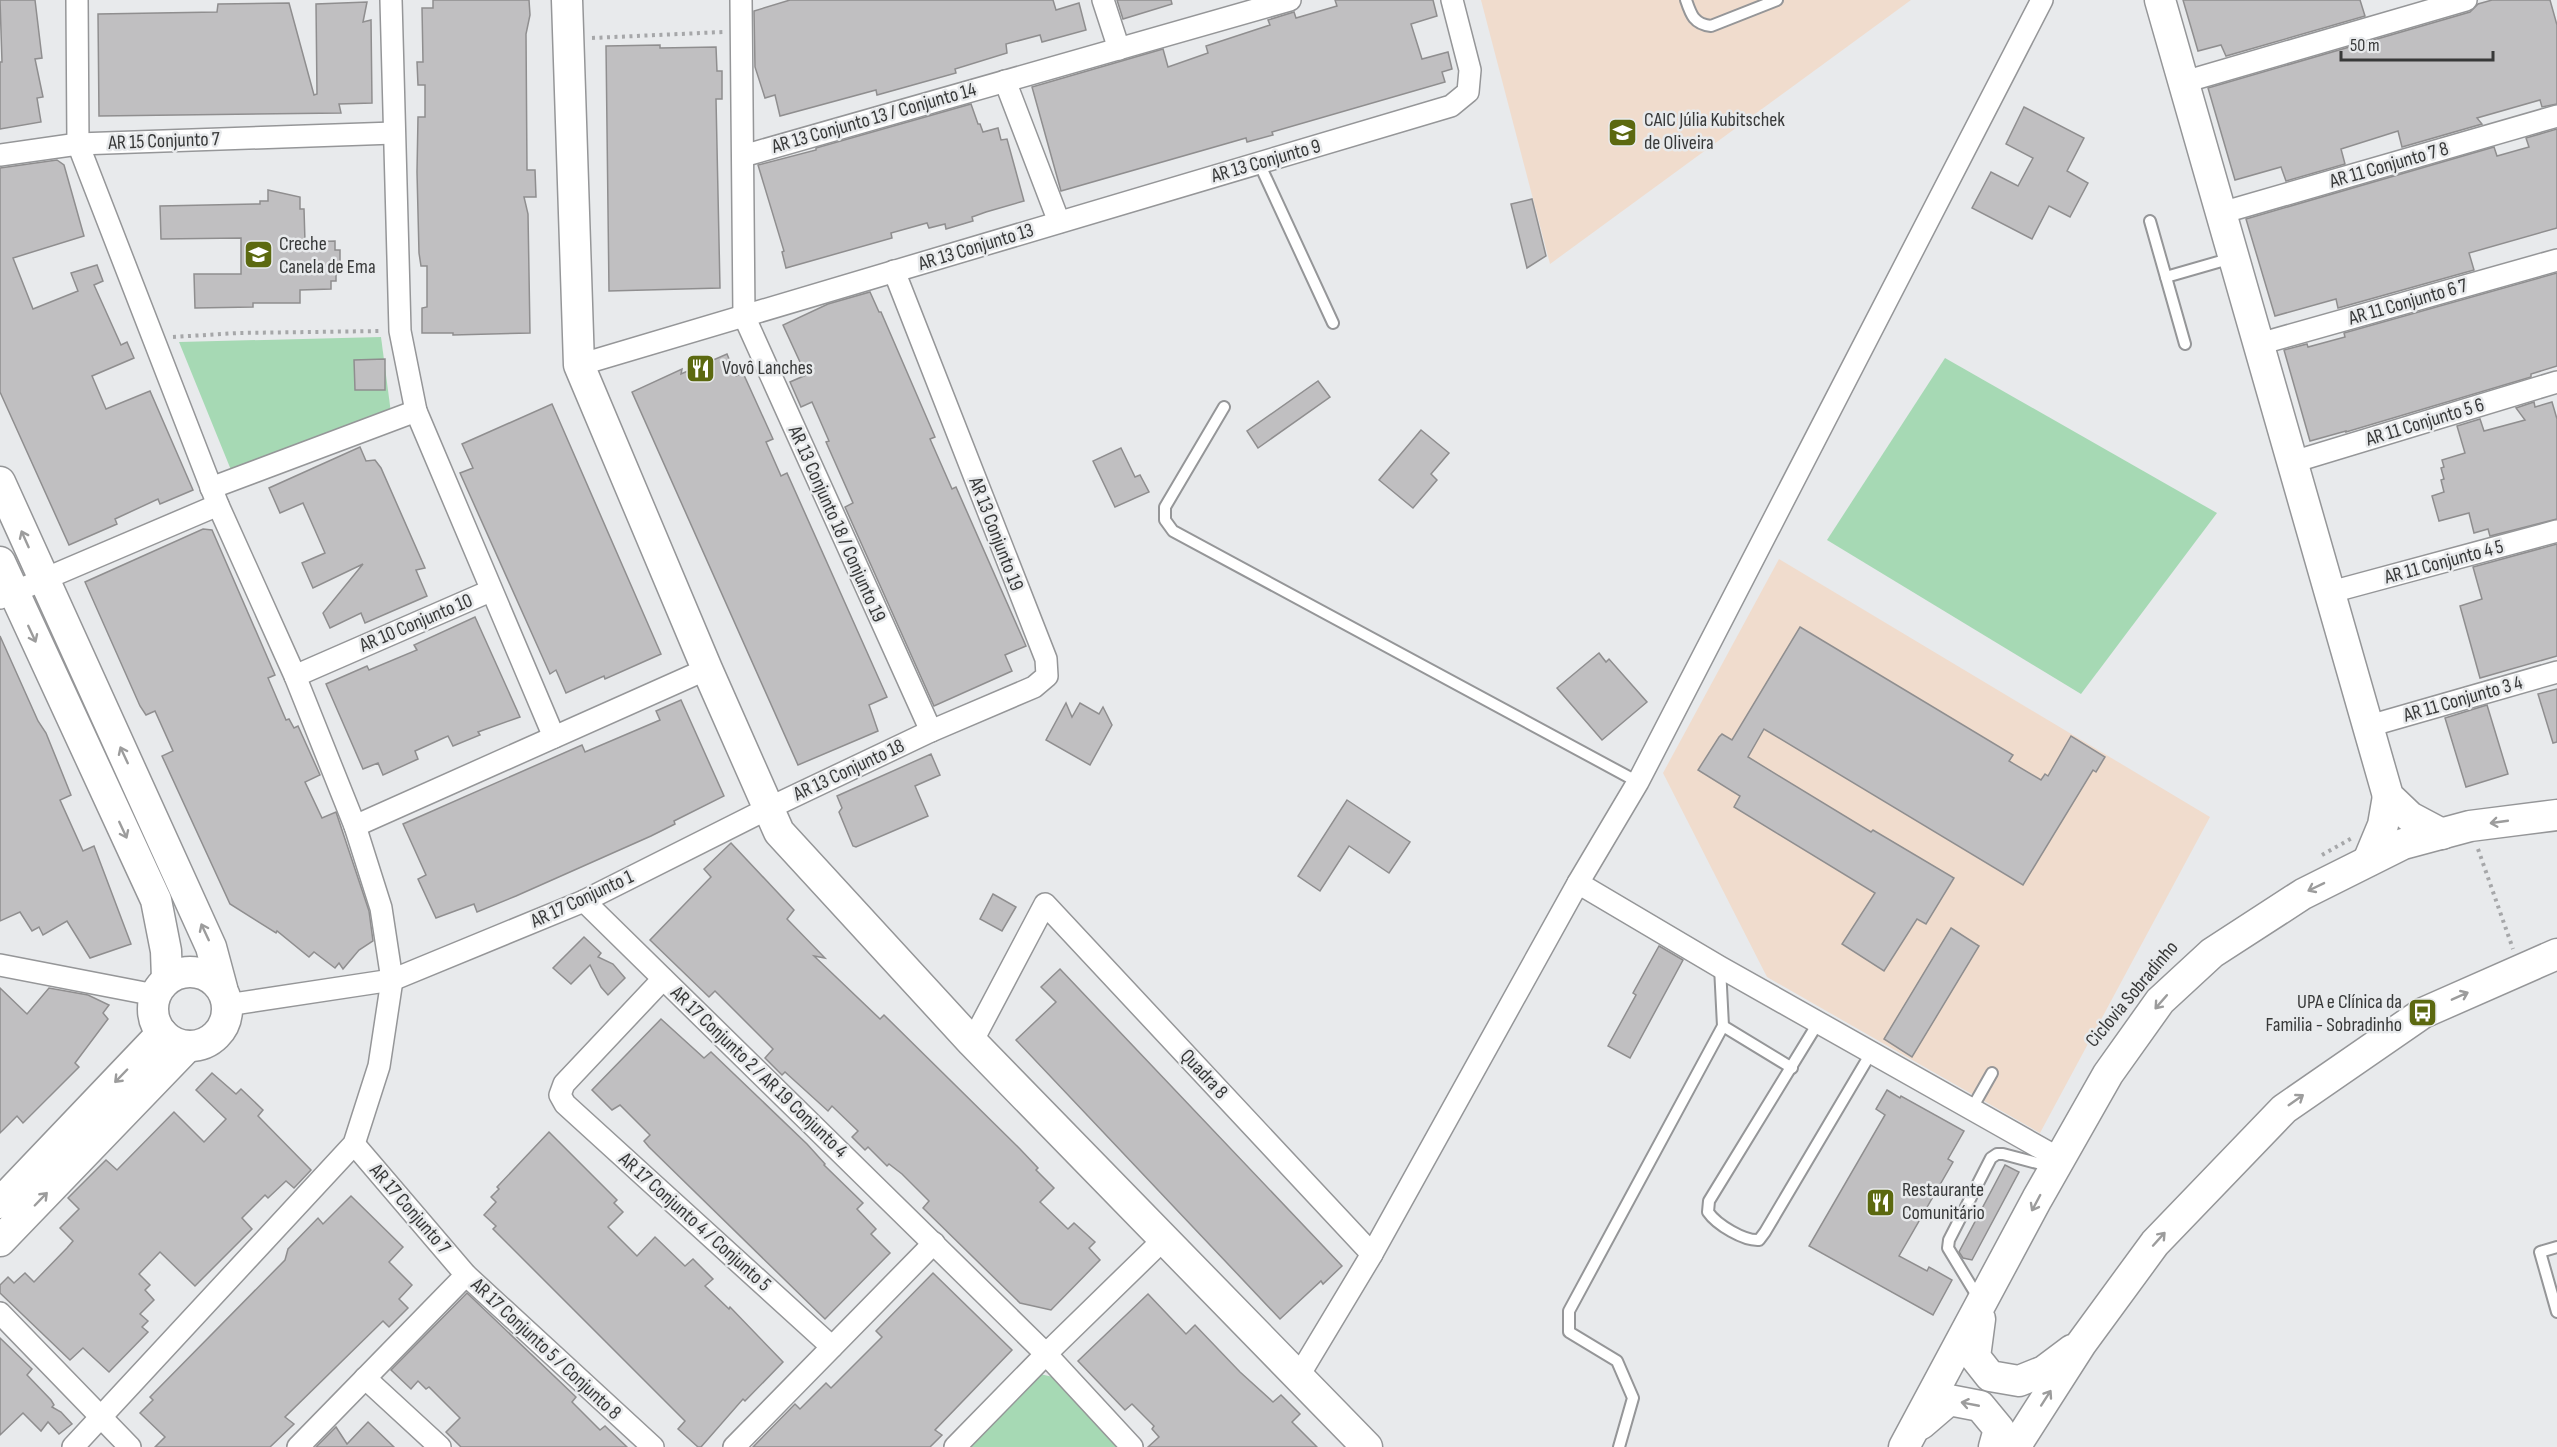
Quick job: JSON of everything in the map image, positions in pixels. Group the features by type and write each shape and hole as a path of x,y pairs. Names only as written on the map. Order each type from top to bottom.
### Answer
{"street":[{"path":"73,1447 354,1144 379,1066 392,980 381,908 355,826 295,676 215,496 78,144 77,0"},
{"path":"391,0 400,332 416,411 490,591"},
{"path":"567,0 579,365 706,669 779,832 972,1042 1367,1447"},
{"path":"741,0 744,316"},
{"path":"1103,0 1119,49"},
{"name":"AR 13 Conjunto 13 / Conjunto 14","path":"743,156 1119,49 1257,4 1290,0"},
{"name":"AR 13 Conjunto 9","path":"1059,222 1451,106 1468,92 1470,69 1452,0"},
{"path":"1298,1377 1372,1254 1578,883 1638,782 2042,0"},
{"path":"2160,0 2369,726 2386,810 2368,861"},
{"path":"2184,82 2466,0"},
{"path":"1005,81 1059,222"},
{"name":"AR 11 Conjunto 7 8","path":"2221,213 2557,117"},
{"name":"AR 15 Conjunto 7","path":"0,155 78,144 394,133"},
{"name":"AR 13 Conjunto 13","path":"579,365 1059,222"},
{"name":"AR 11 Conjunto 6 7","path":"2259,344 2557,260"},
{"name":"AR 13 Conjunto 19","path":"894,271 1046,659 1047,676 1034,687 931,732"},
{"name":"AR 13 Conjunto 18 / Conjunto 19","path":"744,316 931,732"},
{"name":"AR 11 Conjunto 5 6","path":"2293,462 2557,382"},
{"path":"6,595 44,581 215,496 416,411"},
{"path":"0,482 211,947 225,997 226,1018 221,1030 212,1039 200,1045 175,1040 155,1022 153,1008 161,987 166,951 156,900 6,595 0,562"},
{"name":"AR 11 Conjunto 4 5","path":"2331,592 2557,531"},
{"name":"AR 10 Conjunto 10","path":"295,676 490,591 554,737"},
{"path":"355,826 706,669"},
{"name":"AR 11 Conjunto 3 4","path":"2369,726 2557,672"},
{"name":"AR 13 Conjunto 18","path":"767,808 931,732"},
{"name":"AR 17 Conjunto 1","path":"225,997 392,980 584,901 767,808"},
{"path":"2386,810 2456,830"},
{"path":"1909,1438 2108,1074 2160,1001 2212,953 2302,894 2403,844 2456,830 2557,815"},
{"path":"1578,883 1719,967 1971,1110 2058,1163"},
{"name":"AR 17 Conjunto 2 / AR 19 Conjunto 4","path":"584,901 1046,1354 1132,1447"},
{"name":"Quadra 8","path":"972,1042 1045,904 1372,1254"},
{"path":"2015,1447 2081,1344 2155,1243 2283,1109 2423,1013 2557,954"},
{"path":"0,965 161,987 181,972 196,972 211,977 225,997"},
{"name":"AR 17 Conjunto 4 / Conjunto 5","path":"663,979 564,1084 561,1095 564,1104 832,1347"},
{"path":"0,1203 175,1040"},
{"path":"0,1241 175,1040"},
{"name":"AR 17 Conjunto 7","path":"354,1144 466,1275"},
{"path":"956,1447 1046,1354 1164,1239"},
{"path":"734,1447 934,1243"},
{"path":"298,1447 466,1275"},
{"name":"AR 17 Conjunto 5 / Conjunto 8","path":"466,1275 653,1447"},
{"path":"1982,1304 1975,1357 1990,1376 2019,1381 2044,1371 2081,1344"},
{"path":"0,1314 100,1419 130,1447"},
{"path":"365,1378 440,1447"},
{"path":"1909,1438 1949,1400 1980,1406 1999,1429 1994,1447"}],"lane":[{"path":"1686,0 1693,19 1700,25 1711,26 1777,0"},
{"path":"1259,163 1334,323"},
{"path":"2150,221 2185,344"},
{"path":"2166,277 2234,258"},
{"path":"1224,407 1165,507 1166,520 1173,531 1638,782"},
{"path":"1619,1447 1633,1398 1617,1361 1569,1332 1569,1311 1723,1026 1719,967"},
{"path":"1818,1023 1709,1201 1708,1212 1713,1219 1750,1240 1759,1240 1765,1232 1871,1053"},
{"path":"1723,1026 1792,1068"},
{"path":"1971,1110 1992,1073"},
{"path":"1982,1304 1948,1248 1949,1240 1991,1158 1997,1154 2003,1154 2058,1163"},
{"path":"2557,1247 2540,1252 2557,1312"}],"path":[{"path":"567,39 741,31"},
{"path":"154,339 238,333 349,330 400,332"},
{"path":"2321,855 2365,831 2386,810"},
{"path":"2456,830 2520,970"}],"shaded area":[{"name":"CAIC Júlia Kubitschek de Oliveira","path":"1481,0 1911,0 1550,264"},
{"path":"1779,559 2210,817 2040,1133 1767,977 1663,773"}],"green space":[{"path":"381,337 391,413 231,470 179,342"},
{"path":"1945,358 2217,513 2081,694 1827,540"},
{"path":"1040,1374 1053,1377 1121,1447 969,1447"}],"building":[{"path":"0,0 35,0 42,58 35,59 43,97 37,98 41,122 0,129 0,62 2,62"},
{"path":"433,0 529,0 530,15 526,34 527,170 535,170 536,197 524,197 528,214 530,333 453,335 453,333 422,333 422,308 427,307 427,266 421,266 419,253 417,172 418,117 425,117 425,85 418,85 417,62 423,62 422,8 433,8"},
{"path":"790,0 1053,0 1056,10 1079,3 1086,30 1042,42 1040,35 1006,44 1007,53 955,69 956,73 877,95 876,90 780,116 775,95 765,98 755,67 754,11"},
{"path":"1117,0 1171,0 1172,4 1123,19"},
{"path":"1335,0 1433,0 1437,16 1411,24 1422,59 1448,52 1452,69 1442,72 1445,82 1272,132 1273,135 1247,142 1246,138 1061,191 1032,87 1163,49 1168,67 1208,53 1206,46 1270,25 1268,20 1294,12 1296,18 1337,6"},
{"path":"2183,0 2360,0 2365,16 2226,56 2221,45 2198,51"},
{"path":"2492,0 2550,0 2557,25 2557,104 2542,107 2540,100 2477,118 2482,124 2402,147 2398,131 2341,149 2345,164 2286,181 2281,167 2235,180 2208,88 2470,12 2478,4"},
{"path":"367,2 363,22 371,20 372,103 339,104 341,113 99,116 98,14 217,12 218,4 289,3 314,95 317,94 316,4"},
{"path":"660,45 660,48 716,47 717,71 722,71 722,99 716,99 720,288 609,291 606,46"},
{"path":"971,104 983,132 998,128 1001,140 1007,139 1024,201 972,217 973,221 946,229 945,224 929,228 927,223 891,233 892,238 786,268 782,252 784,251 758,165"},
{"path":"2024,107 2084,138 2067,171 2088,183 2070,217 2049,206 2032,239 1972,208 1991,172 2018,186 2033,158 2006,144"},
{"path":"2557,129 2557,228 2469,253 2474,270 2338,308 2336,299 2275,316 2246,219 2494,147 2497,156 2529,147 2526,138"},
{"path":"57,160 64,165 84,236 13,258 33,309 78,291 71,273 97,265 103,281 94,285 121,345 127,342 134,358 92,376 106,409 150,391 193,490 160,504 158,499 115,519 117,524 69,545 0,392 0,168"},
{"path":"268,190 300,197 300,209 304,209 305,242 335,241 335,250 340,250 340,274 336,274 336,281 331,281 331,289 300,290 300,303 253,303 253,307 195,308 194,274 241,274 241,238 161,239 160,206 260,204 260,201 268,201"},
{"path":"1532,199 1546,256 1527,268 1511,204"},
{"path":"2557,273 2557,366 2531,374 2531,377 2310,441 2284,350 2307,344 2308,347 2345,337 2344,333"},
{"path":"870,292 881,312 935,437 930,439 952,489 956,487 1026,646 1005,655 1012,671 934,706 845,507 853,503 826,442 829,441 812,402 801,407 790,382 806,375 783,325 828,304"},
{"path":"727,354 736,376 743,373 773,439 766,442 781,476 787,473 887,697 869,705 878,731 798,765 632,392 682,369 681,374"},
{"path":"385,359 385,390 355,390 354,360"},
{"path":"1318,381 1330,397 1258,448 1247,431"},
{"path":"2534,402 2535,407 2552,402 2557,419 2557,519 2490,536 2488,529 2474,533 2469,513 2439,521 2432,496 2444,492 2441,480 2444,479 2441,468 2444,467 2442,460 2465,453 2457,426 2480,419 2484,431 2525,420 2516,408"},
{"path":"552,404 661,654 605,679 604,676 566,693 556,670 550,674 460,473 473,468 462,444"},
{"path":"1421,430 1449,453 1431,474 1437,480 1413,508 1379,480"},
{"path":"360,447 366,461 375,460 381,468 425,568 416,570 427,596 365,623 361,613 330,628 323,613 363,564 313,588 302,563 325,553 303,503 280,513 269,488"},
{"path":"1121,448 1135,477 1140,475 1149,492 1115,507 1093,461"},
{"path":"203,529 212,530 275,675 268,678 286,720 289,719 294,728 298,726 320,775 305,782 322,818 336,812 369,911 373,941 359,950 343,969 339,963 335,968 314,952 309,957 277,931 276,933 230,904 162,756 173,751 155,711 146,715 140,706 85,582"},
{"path":"2557,544 2557,656 2480,678 2460,606 2482,599 2473,567"},
{"path":"475,617 520,717 478,732 480,735 453,746 448,736 415,751 418,759 383,775 378,763 363,769 326,684 367,666 369,670 417,650 414,645"},
{"path":"1800,627 2013,755 2009,761 2041,780 2045,774 2048,776 2071,736 2105,757 2096,772 2093,770 2023,885 1764,729 1748,757 1871,832 1873,830 1954,878 1926,924 1917,919 1884,971 1842,944 1875,893 1734,807 1740,796 1698,770 1722,734 1732,740"},
{"path":"0,636 38,721 46,733 71,795 60,800 83,851 94,846 131,944 90,958 67,921 43,935 39,927 32,931 20,912 0,921"},
{"path":"1599,653 1606,662 1609,659 1647,702 1602,740 1557,688"},
{"path":"2557,689 2557,742 2553,743 2538,694"},
{"path":"681,700 724,796 674,821 675,824 651,836 516,896 477,912 474,904 436,918 418,879 426,875 403,824 582,745 585,752 660,720 656,711"},
{"path":"1066,703 1072,717 1080,703 1099,714 1103,707 1112,725 1090,765 1046,740"},
{"path":"2487,705 2508,774 2466,787 2445,718"},
{"path":"931,754 940,775 915,786 928,816 856,847 853,846 839,812 842,808 837,796"},
{"path":"1347,800 1410,842 1389,873 1349,846 1320,891 1298,876"},
{"path":"731,843 794,910 787,919 825,958 814,956 880,1019 884,1015 1020,1149 1054,1188 1040,1202 1068,1229 1074,1223 1095,1242 1089,1248 1100,1260 1051,1310 1020,1303 923,1208 929,1201 902,1174 889,1164 887,1166 868,1147 865,1150 852,1137 858,1131 832,1106 828,1111 785,1072 782,1075 765,1058 773,1049 715,991 709,997 650,940 711,877 704,869"},
{"path":"993,894 1016,907 1002,931 980,919"},
{"path":"1951,928 1979,946 1912,1057 1884,1039"},
{"path":"584,937 601,953 598,957 613,964 625,978 608,995 601,987 590,965 571,984 553,968"},
{"path":"1659,946 1683,960 1630,1058 1608,1046 1636,995 1633,993"},
{"path":"1060,969 1342,1266 1323,1284 1321,1281 1280,1319 1016,1040 1056,1002 1041,987"},
{"path":"0,988 27,1014 49,988 88,995 109,1005 103,1013 108,1019 75,1063 79,1067 23,1123 17,1116 0,1133"},
{"path":"661,1019 704,1058 711,1052 807,1144 824,1165 863,1203 857,1209 876,1229 871,1234 890,1253 825,1319 649,1147 644,1141 650,1135 620,1105 612,1110 592,1090"},
{"path":"212,1073 236,1094 241,1089 263,1110 258,1116 311,1170 294,1188 286,1181 268,1198 265,1195 242,1218 252,1229 195,1286 160,1252 139,1274 150,1285 145,1290 154,1300 140,1314 148,1321 142,1327 148,1332 109,1372 83,1348 70,1360 0,1293 0,1285 8,1277 14,1283 25,1273 34,1282 73,1241 60,1228 79,1209 68,1198 106,1160 117,1170 174,1112 204,1142 226,1119 196,1090"},
{"path":"1887,1090 1964,1131 1948,1159 1953,1162 1899,1256 1927,1271 1929,1267 1952,1280 1933,1315 1809,1246 1885,1115 1876,1109"},
{"path":"549,1132 617,1200 614,1203 623,1212 608,1227 637,1256 655,1237 685,1266 693,1259 713,1279 705,1286 729,1309 730,1307 783,1362 745,1401 743,1399 701,1447 698,1447 678,1429 685,1421 493,1229 496,1226 484,1215 496,1202 491,1197 499,1189 497,1187"},
{"path":"2005,1165 2019,1172 1972,1260 1963,1258 1959,1252"},
{"path":"351,1196 403,1247 389,1262 412,1285 399,1299 408,1308 389,1327 383,1321 285,1417 294,1424 270,1447 155,1447 165,1437 140,1413 153,1400 150,1397 285,1260 288,1249 318,1218 323,1224"},
{"path":"933,1273 1012,1350 935,1430 942,1435 930,1447 753,1447 795,1404 800,1409 826,1383 831,1388 882,1337 876,1331"},
{"path":"467,1293 576,1397 572,1402 600,1430 605,1426 627,1447 461,1447 446,1432 460,1418 429,1387 426,1389 418,1381 411,1389 391,1370"},
{"path":"1148,1294 1186,1334 1195,1325 1240,1372 1273,1402 1281,1395 1300,1414 1292,1422 1317,1447 1148,1447 1159,1437 1152,1429 1154,1426 1132,1404 1125,1410 1078,1361"},
{"path":"0,1338 32,1369 27,1375 51,1400 54,1405 52,1407 61,1412 72,1424 59,1434 48,1422 41,1431 23,1413 0,1435"},
{"path":"368,1422 394,1447 316,1447 336,1427 347,1444"}],"place":[{"name":"CAIC Júlia Kubitschek de Oliveira","path":"1623,132"},
{"name":"Creche Canela de Ema","path":"258,255"},
{"name":"Vovô Lanches","path":"701,368"},
{"name":"UPA e Clínica da Familia - Sobradinho","path":"2423,1013"},
{"name":"Restaurante Comunitário","path":"1881,1202"}]}
